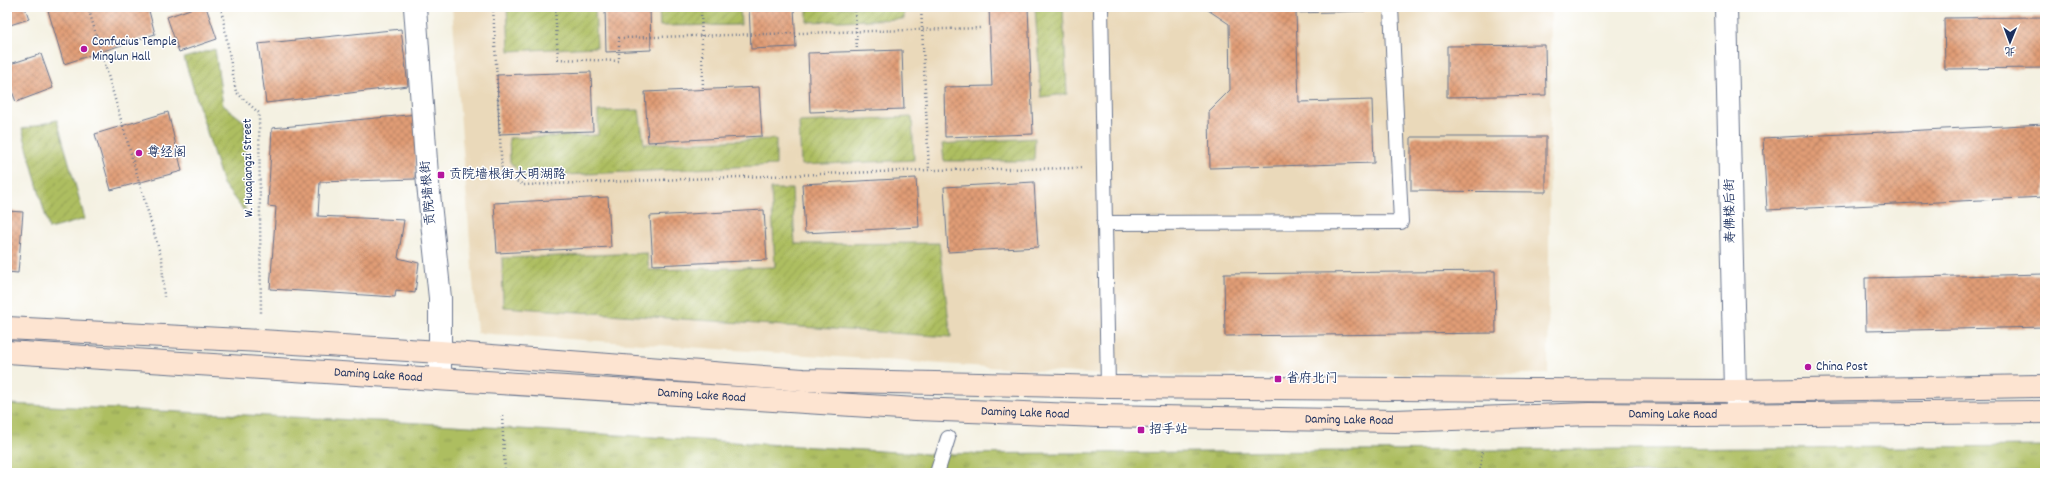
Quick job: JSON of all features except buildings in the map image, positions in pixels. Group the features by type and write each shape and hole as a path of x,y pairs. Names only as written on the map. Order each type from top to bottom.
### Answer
{"main road":[{"name":"Daming Lake Road","path":"7,328 440,352 803,380 1108,387 1735,391 2045,386"},
{"name":"Daming Lake Road","path":"7,352 916,409 1065,415 1395,421 1590,414 2045,412"}],"street":[{"name":"贡院墙根街","path":"415,7 428,183 440,298 440,379"},
{"name":"寿佛楼后街","path":"1726,7 1735,391 1738,414"}],"lane":[{"path":"1101,7 1108,387"},
{"path":"1104,223 1401,222 1391,7"},
{"path":"937,473 948,438"}],"path":[{"path":"88,7 162,260 164,297"},
{"name":"W. Huaqiangzi Street","path":"221,7 236,92 259,113 261,341"},
{"path":"493,7 502,174 524,185 929,170 1103,168"},
{"path":"555,7 558,59 619,61 619,38 982,28"},
{"path":"700,7 703,89"},
{"path":"855,7 856,51"},
{"path":"921,7 929,170"},
{"path":"502,416 505,473"},
{"path":"1480,473 1482,450"}],"shaded area":[{"path":"452,7 1551,7 1548,374 1107,375 477,333"}],"green space":[{"path":"507,7 595,7 597,47 509,51"},
{"path":"659,7 740,7 741,25 660,26"},
{"path":"807,7 904,7 904,19 807,22"},
{"path":"1035,7 1063,7 1067,94 1041,97"},
{"path":"215,49 223,105 245,122 245,212 223,184 184,58"},
{"path":"639,110 644,144 776,139 776,165 523,177 510,162 509,138 598,135 598,111"},
{"path":"912,117 914,160 801,165 799,122"},
{"path":"57,120 85,219 49,229 22,129"},
{"path":"1035,138 1034,161 944,161 942,144"},
{"path":"771,189 792,189 795,244 939,243 951,337 503,307 502,258 647,253 649,270 775,267"},
{"path":"7,404 421,423 929,454 2045,446 2045,473 7,473"}],"place":[{"name":"Confucius Temple Minglun Hall","path":"84,49"},
{"name":"尊经阁","path":"139,153"},
{"name":"贡院墙根街大明湖路","path":"441,175"},
{"name":"China Post","path":"1808,367"},
{"name":"省府北门","path":"1278,379"},
{"name":"招手站","path":"1141,430"}]}
